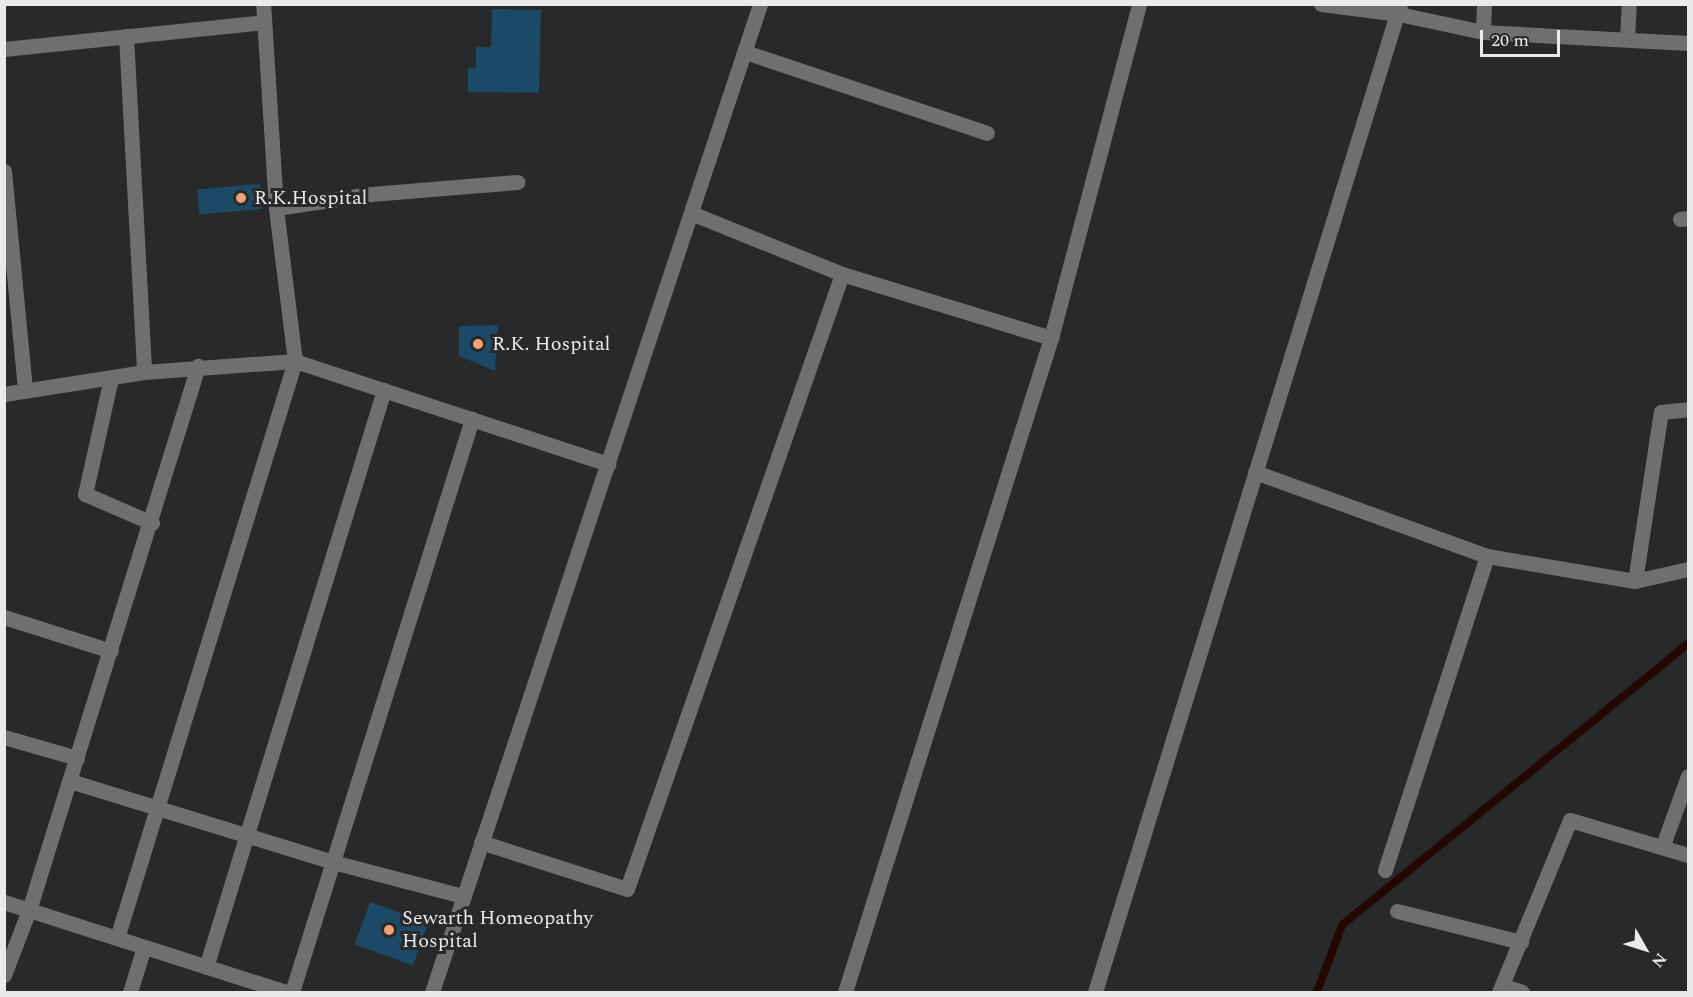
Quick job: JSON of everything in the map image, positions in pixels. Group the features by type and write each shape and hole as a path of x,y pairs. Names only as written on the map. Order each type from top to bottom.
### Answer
{"street":[{"path":"117,938 295,361 276,208 263,4"},
{"path":"432,993 760,4"},
{"path":"845,993 1051,338 1139,4"},
{"path":"1321,4 1399,9 1483,32 1689,43"},
{"path":"1483,32 1484,4"},
{"path":"1627,39 1629,4"},
{"path":"1095,993 1399,9"},
{"path":"4,50 264,22"},
{"path":"126,36 144,372"},
{"path":"745,52 987,133"},
{"path":"4,171 26,390"},
{"path":"276,208 371,194 518,182"},
{"path":"691,213 842,274 1051,338"},
{"path":"481,842 627,889 842,274"},
{"path":"4,394 144,372 198,366 295,361 608,464"},
{"path":"4,975 29,910 152,523 198,366"},
{"path":"111,378 85,494 152,523"},
{"path":"206,967 384,390"},
{"path":"1635,581 1662,412 1689,409"},
{"path":"292,993 472,419"},
{"path":"1255,472 1487,556 1635,581 1689,569"},
{"path":"1385,870 1487,556"},
{"path":"4,617 111,651"},
{"path":"4,737 77,758"},
{"path":"1663,845 1689,776"},
{"path":"70,781 158,806 333,862 463,896"},
{"path":"1522,993 1500,989 1570,820 1663,845 1689,855"},
{"path":"4,902 286,993"},
{"path":"1397,911 1521,942"},
{"path":"130,993 144,947"}],"building":[{"path":"492,9 541,10 539,93 468,92 468,68 476,68 476,47 491,47"},
{"path":"260,184 262,209 199,214 197,189"},
{"path":"498,325 495,371 459,356 459,326"},
{"path":"370,902 428,923 413,965 355,944"}],"waterway":[{"path":"1317,992 1342,925 1688,644"}],"place":[{"name":"R.K.Hospital","path":"241,198"},
{"name":"R.K. Hospital","path":"478,344"},
{"name":"Sewarth Homeopathy Hospital","path":"389,930"}]}
